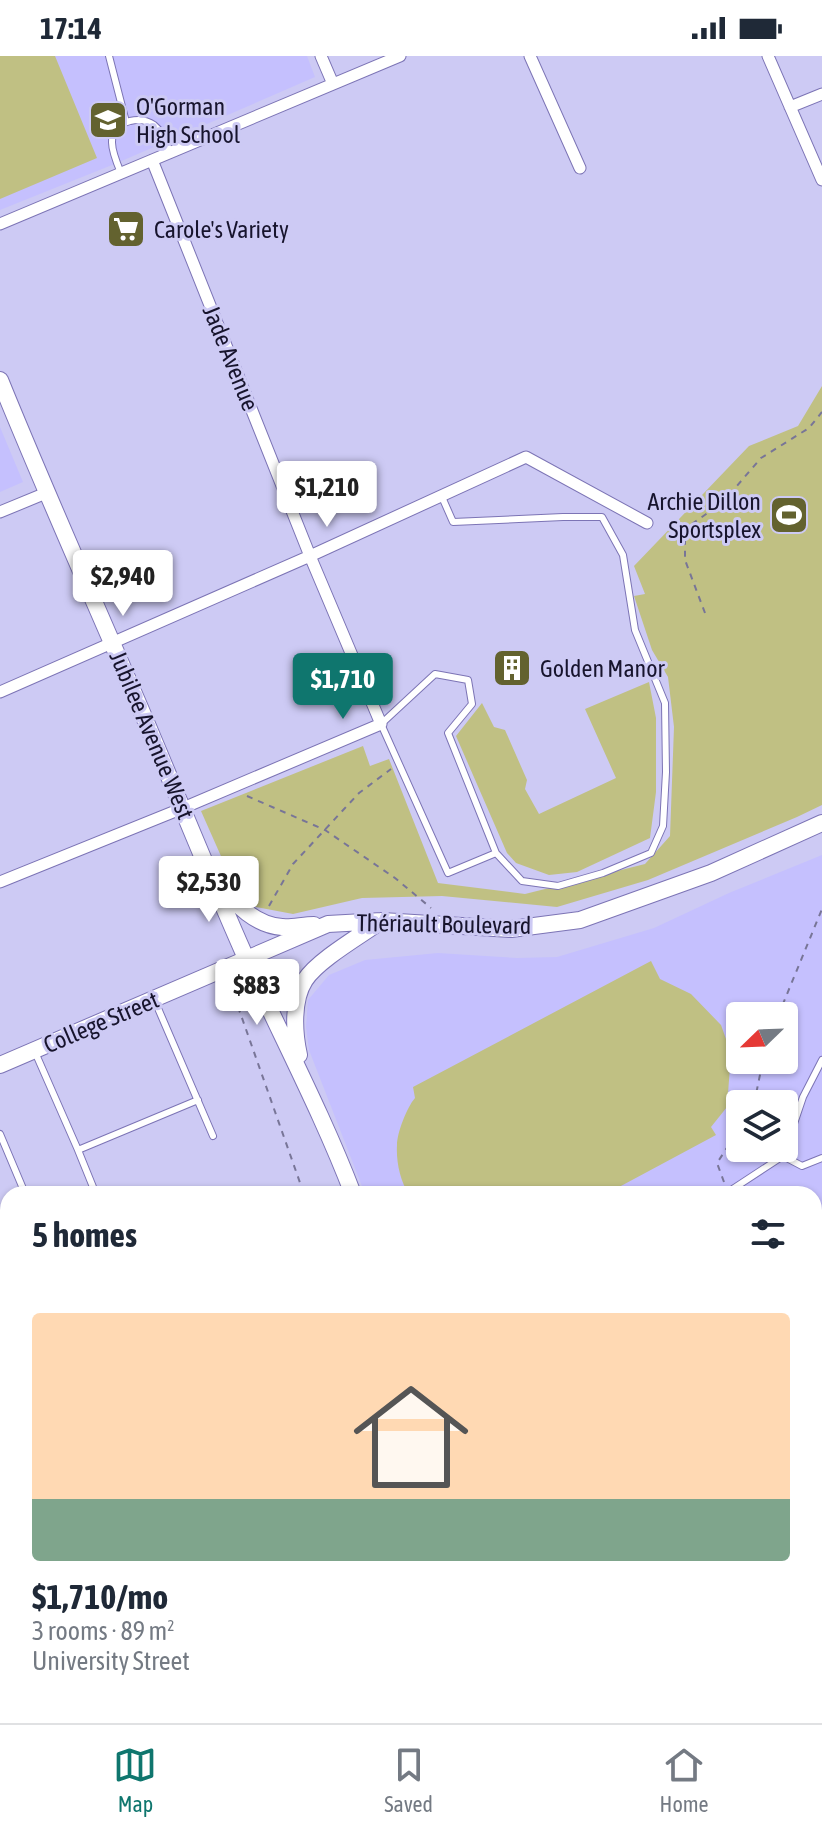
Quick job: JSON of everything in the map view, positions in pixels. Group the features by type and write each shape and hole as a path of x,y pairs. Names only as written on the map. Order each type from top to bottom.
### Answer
{"main road":[{"name":"Jubilee Avenue West","path":"0,380 246,959 303,1077"},
{"name":"Thériault Boulevard","path":"246,959 328,924 382,921 511,929 580,920 711,873 822,825"},
{"path":"209,872 241,909 260,923 282,927 328,924"},
{"path":"350,1186 303,1077 295,1037 295,1012 304,981 331,957 382,921"},
{"name":"College Street","path":"0,1065 246,959"}],"street":[{"path":"321,56 333,84"},
{"path":"0,224 400,56"},
{"path":"530,56 580,168"},
{"path":"768,56 822,180"},
{"path":"790,107 822,94"},
{"name":"Jade Avenue","path":"152,160 310,556 381,724"},
{"path":"0,692 526,457 647,523"},
{"path":"0,512 46,493"},
{"path":"0,882 381,724"}],"lane":[{"path":"109,56 126,122"},
{"path":"121,173 112,142 113,133 126,122 146,121 155,126 162,133 170,152"},
{"path":"441,496 453,522 602,517 623,555 635,630 665,703 663,826 651,853 603,873 558,886 522,881 496,853 448,733 472,704 468,680 435,674 381,724 448,873 496,853"},
{"path":"154,999 213,1136"},
{"path":"34,1051 93,1186"},
{"path":"798,1112 822,1060"},
{"path":"78,1150 198,1100"},
{"path":"0,1134 22,1186"},
{"path":"794,1162 802,1166 822,1158"},
{"path":"738,1186 774,1162"}],"path":[{"path":"705,613 685,560 685,529 723,502 761,458 809,428 822,412"},
{"path":"260,923 293,864 359,793 399,764"},
{"path":"227,789 325,830 395,878 454,925"},
{"path":"784,1002 822,909"},
{"path":"224,969 301,1186"},
{"path":"725,1186 717,1163 726,1149"}],"shaded area":[{"name":"O'Gorman High School","path":"0,56 307,56 315,77 0,210"},
{"path":"0,427 23,482 0,492"},
{"path":"822,855 822,1186 362,1186 309,1050 306,1027 308,1000 329,975 365,960 438,953 557,957 654,928"}],"green space":[{"path":"0,56 55,56 97,158 0,199"},
{"path":"822,386 822,805 648,880 557,907 442,896 362,898 293,914 256,907 232,881 201,811 363,746 370,766 389,759 438,883 525,894 645,864 670,836 674,727 668,677 652,650 634,596 645,594 634,566 749,446 798,426"},
{"path":"649,682 656,718 656,792 650,838 577,872 549,875 516,863 507,853 456,736 482,703 494,727 505,730 527,780 525,789 539,814 616,778 585,709"},
{"path":"651,961 660,979 691,994 721,1025 726,1039 728,1090 726,1108 711,1127 716,1135 621,1186 405,1186 399,1171 397,1145 403,1120 415,1098 413,1087"}],"place":[{"name":"O'Gorman High School","path":"108,120"},
{"name":"Carole's Variety","path":"126,229"},
{"name":"Archie Dillon Sportsplex","path":"789,515"},
{"name":"Golden Manor","path":"512,668"}]}
